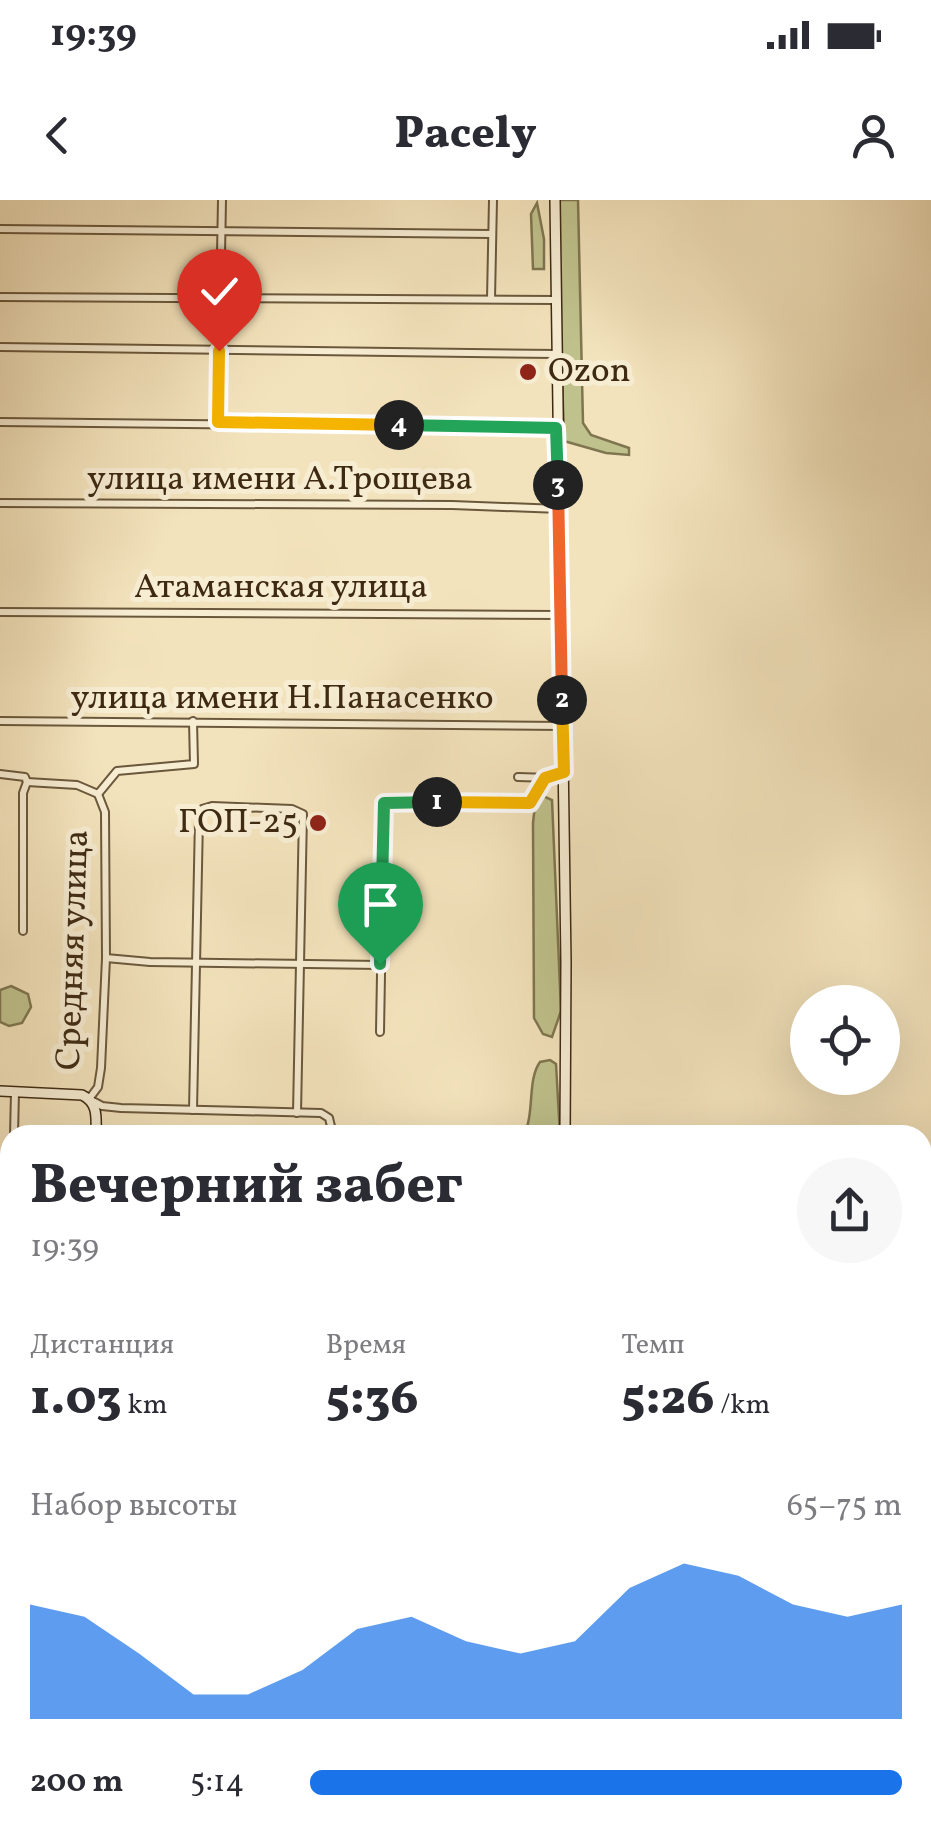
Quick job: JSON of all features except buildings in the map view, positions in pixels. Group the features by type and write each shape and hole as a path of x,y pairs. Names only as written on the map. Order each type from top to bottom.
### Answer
{"street":[{"path":"218,422 222,200"},
{"path":"491,300 493,200"},
{"path":"555,200 565,1125"},
{"path":"0,229 492,234"},
{"path":"0,297 556,300"},
{"path":"0,347 557,354"},
{"path":"0,422 556,428"},
{"name":"улица имени А.Трощева","path":"0,503 560,509"},
{"name":"Атаманская улица","path":"0,612 561,615"},
{"name":"улица имени Н.Панасенко","path":"0,721 563,726"},
{"name":"Средняя улица","path":"96,1125 96,1112 89,1099 98,1087 101,1068 106,958 106,812 98,794 117,771 194,764 193,721"},
{"path":"518,777 545,778 564,772"},
{"path":"0,774 77,785 98,794"},
{"path":"380,1032 384,803 530,803 545,778"},
{"path":"22,931 26,779"},
{"path":"193,1110 202,810 212,806 276,808 303,814 297,1112"},
{"path":"106,958 150,962 380,964"},
{"path":"0,1091 73,1094 102,1106 122,1108 321,1114 330,1118 331,1125"},
{"path":"14,1092 14,1125"}],"green space":[{"path":"557,200 578,200 583,423 591,435 629,448 629,455 564,441"},
{"path":"537,203 544,239 544,269 533,269 531,214"},
{"path":"543,796 552,800 561,1011 552,1037 543,1034 534,1018 533,823 535,805"},
{"path":"11,986 28,994 31,1007 22,1023 9,1026 0,1022 0,990"},
{"path":"550,1060 556,1064 559,1125 527,1125 540,1062"}],"place":[{"name":"Ozon","path":"528,372"},
{"name":"ГОП-25","path":"318,823"}],"route":[{"path":"219,351 218,422 556,428 564,772 545,778 530,803 384,803 380,964"}]}
